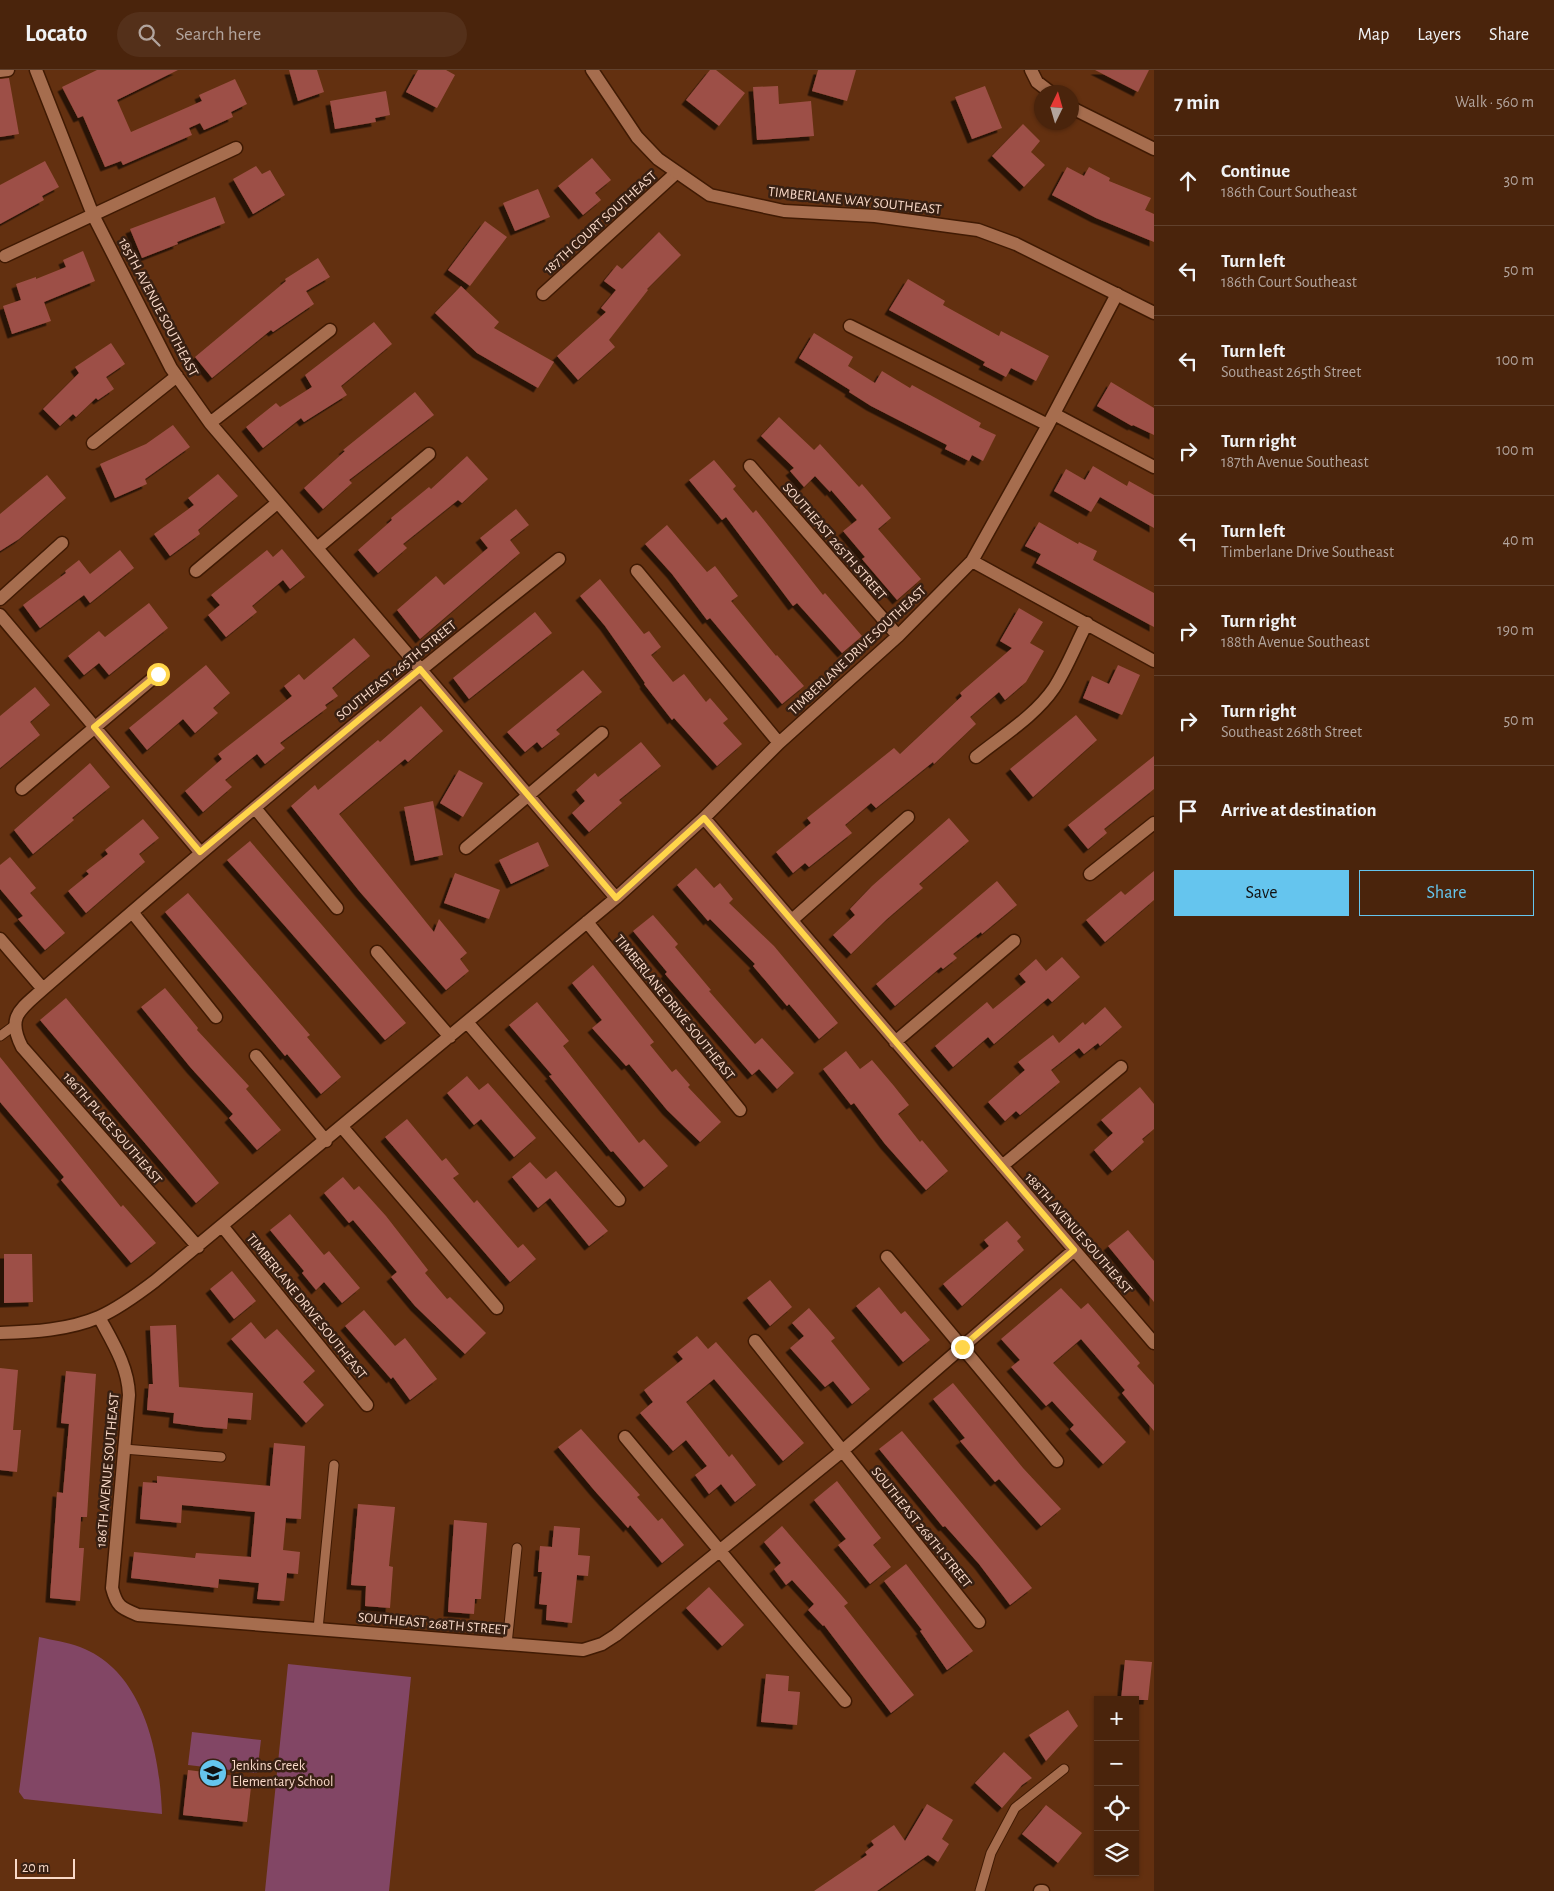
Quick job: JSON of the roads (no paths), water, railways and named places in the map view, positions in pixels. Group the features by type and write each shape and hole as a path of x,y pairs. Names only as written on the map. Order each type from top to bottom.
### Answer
{"street":[{"path":"0,71 8,70"},
{"name":"185TH AVENUE SOUTHEAST","path":"36,70 93,216 177,376 210,423 616,898"},
{"name":"TIMBERLANE WAY SOUTHEAST","path":"592,70 636,137 658,159 710,195 784,211 875,216 978,230 1016,244 1154,313"},
{"path":"1031,70 1037,82 1041,85"},
{"path":"1079,112 1154,149"},
{"path":"5,256 236,148"},
{"name":"187TH COURT SOUTHEAST","path":"544,294 676,173"},
{"name":"TIMBERLANE DRIVE SOUTHEAST","path":"0,1333 38,1331 77,1324 100,1317 130,1299 198,1247 588,922 704,818 779,743 898,636 972,561 1051,420 1117,294"},
{"path":"850,326 1154,467"},
{"path":"210,423 330,330"},
{"path":"94,443 177,376"},
{"path":"317,548 429,454"},
{"name":"SOUTHEAST 265TH STREET","path":"750,466 898,636"},
{"path":"196,571 278,503"},
{"path":"0,599 62,543"},
{"name":"SOUTHEAST 265TH STREET","path":"15,1024 19,1011 200,852 420,669 559,559"},
{"path":"972,561 1154,661"},
{"path":"637,571 779,743"},
{"path":"0,615 200,852"},
{"path":"976,757 1034,711 1046,698 1054,687 1087,623"},
{"path":"22,789 158,674"},
{"path":"466,848 602,733"},
{"path":"255,808 337,908"},
{"path":"792,920 908,817"},
{"name":"188TH AVENUE SOUTHEAST","path":"704,818 1154,1343"},
{"path":"1090,874 1154,823"},
{"path":"132,912 216,1017"},
{"name":"TIMBERLANE DRIVE SOUTHEAST","path":"588,922 740,1110"},
{"path":"0,939 43,989"},
{"path":"895,1042 1014,941"},
{"path":"377,952 450,1037"},
{"path":"467,1022 618,1200"},
{"name":"186TH PLACE SOUTHEAST","path":"15,1024 22,1047 198,1247"},
{"path":"256,1056 326,1141"},
{"path":"1002,1166 1121,1067"},
{"path":"342,1128 497,1308"},
{"name":"TIMBERLANE DRIVE SOUTHEAST","path":"222,1227 367,1405"},
{"name":"SOUTHEAST 268TH STREET","path":"115,1602 123,1609 138,1615 583,1650 602,1644 841,1452 1074,1250"},
{"path":"887,1258 1057,1461"},
{"name":"186TH AVENUE SOUTHEAST","path":"100,1317 122,1360 128,1378 112,1588 115,1602"},
{"name":"SOUTHEAST 268TH STREET","path":"755,1341 841,1452 979,1622"},
{"path":"625,1438 845,1701"}],"lane":[{"path":"0,1036 15,1024"},
{"path":"124,1449 221,1457"},
{"path":"318,1629 334,1465"},
{"path":"507,1644 517,1548"},
{"path":"980,1891 991,1853 1015,1808 1064,1769"}],"place":[{"name":"Jenkins Creek Elementary School","path":"213,1773"}]}
